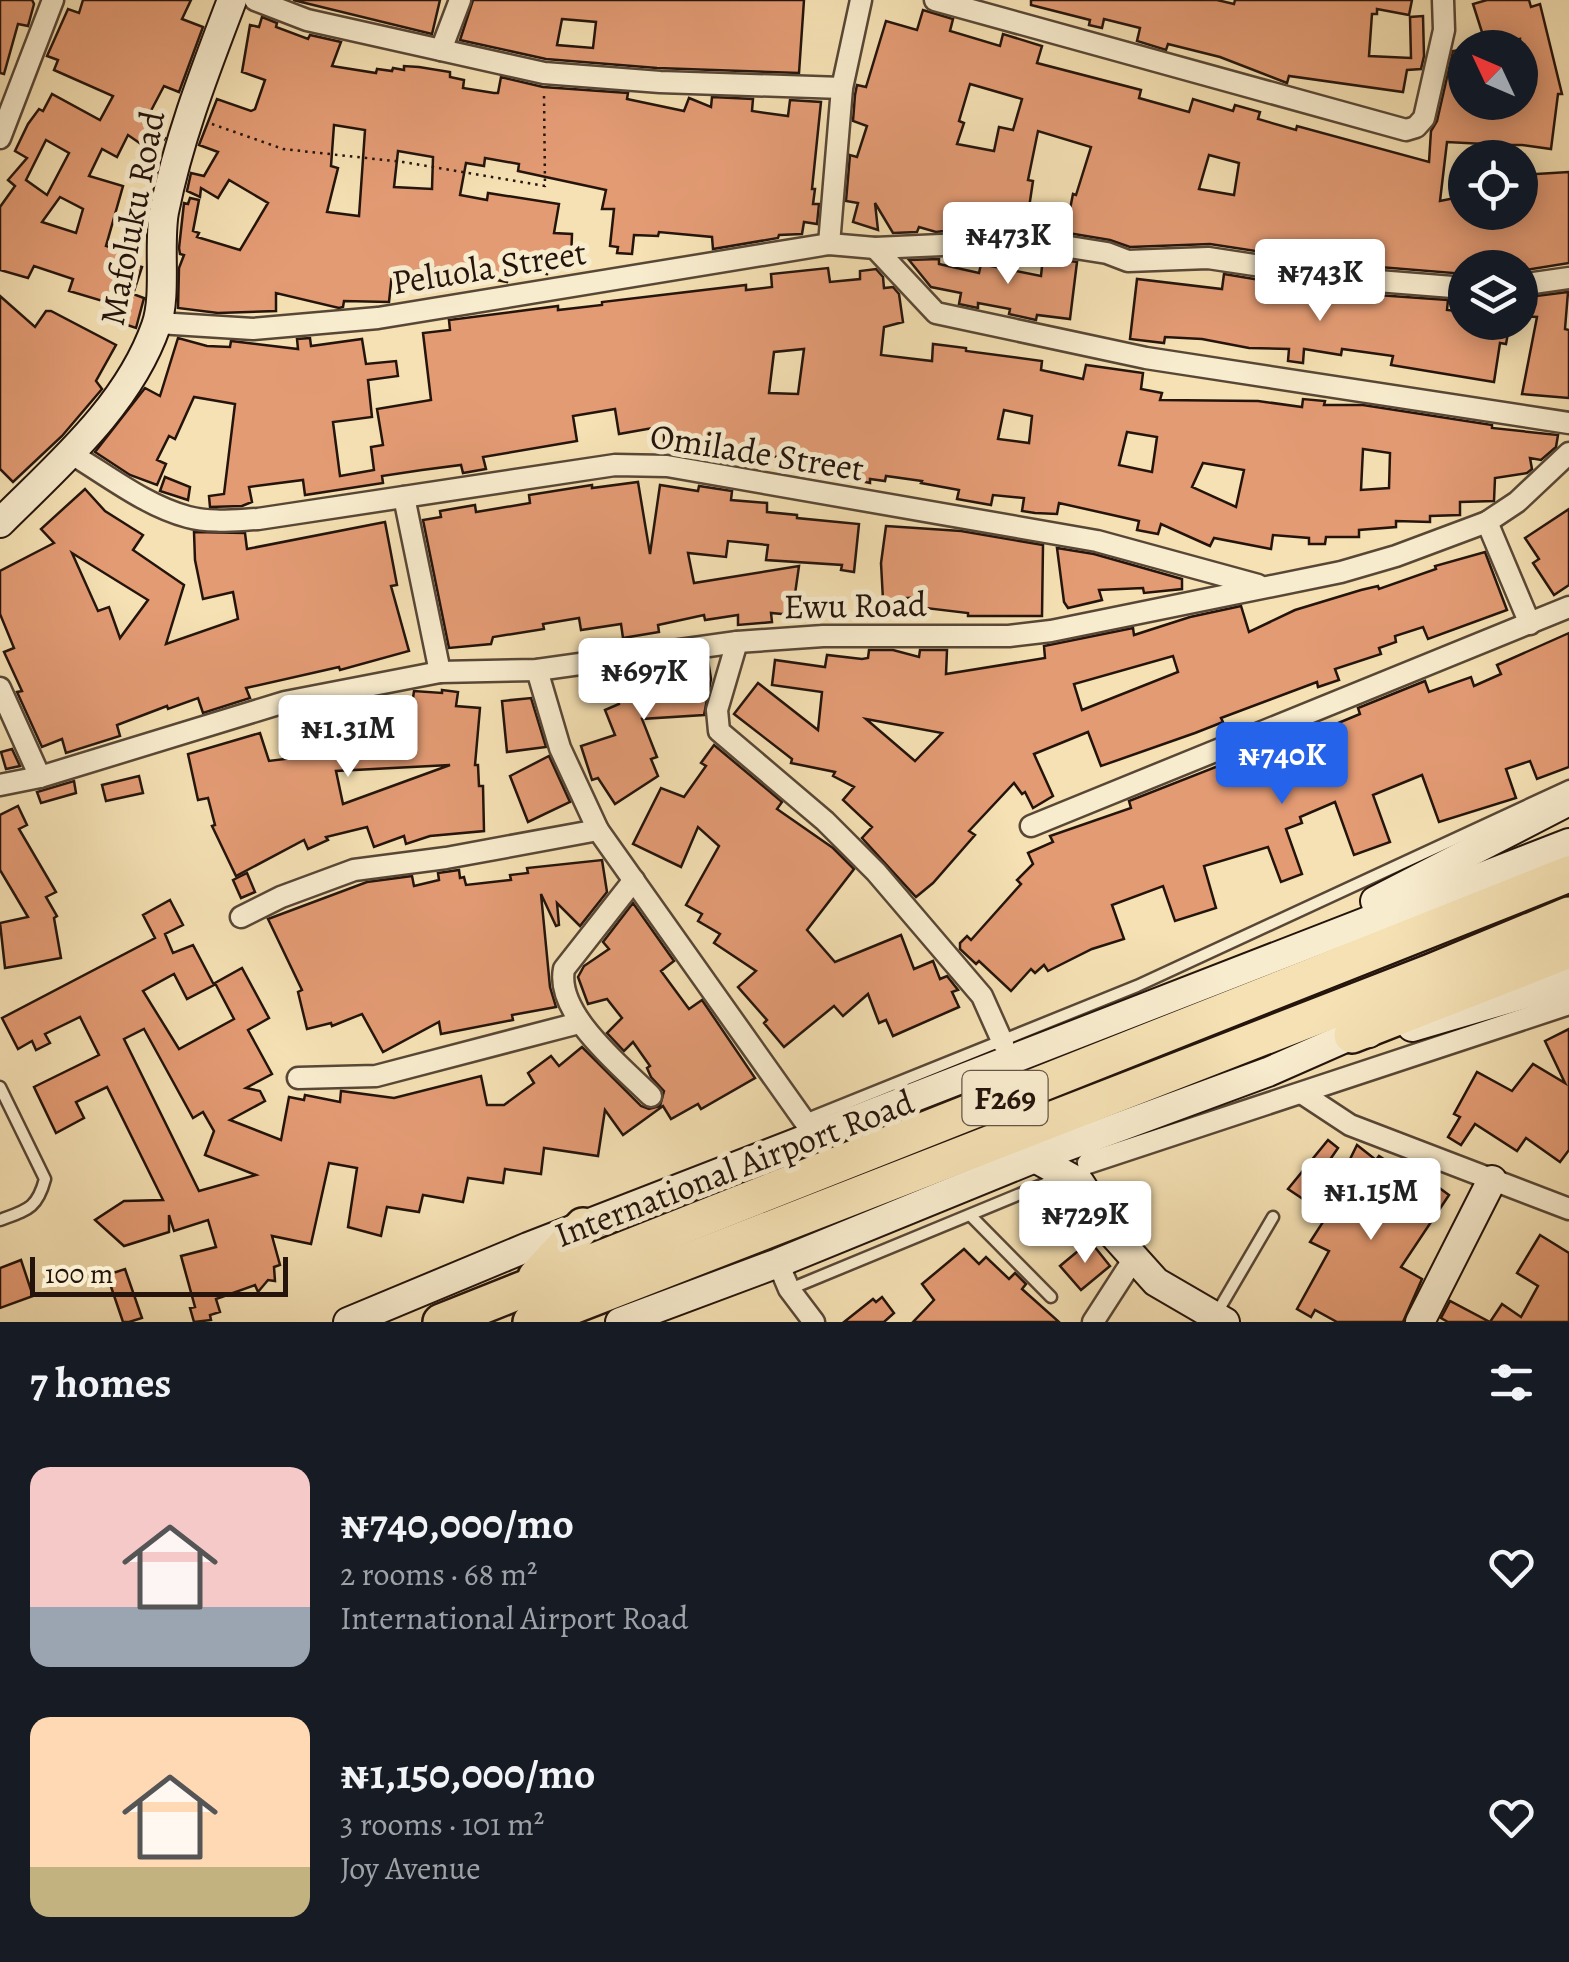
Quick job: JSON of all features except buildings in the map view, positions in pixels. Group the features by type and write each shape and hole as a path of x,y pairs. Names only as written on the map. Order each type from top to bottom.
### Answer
{"highway":[{"name":"International Airport Road","path":"441,1322 1569,874"},
{"name":"International Airport Road","path":"531,1322 1559,920"},
{"path":"1352,1035 1569,950"},
{"path":"1352,1035 1431,972"},
{"path":"529,1285 583,1226"}],"main road":[{"name":"Mafoluku Road","path":"0,523 106,412 136,368 158,323 163,216 187,115 232,0"},
{"path":"1258,962 1569,800"},
{"name":"International Airport Road","path":"348,1322 810,1128 1004,1065 1569,843"},
{"path":"620,1322 784,1276 1035,1158 1268,1072 1352,1035 1410,1027 1565,990"},
{"path":"1078,1174 1096,1135"},
{"path":"1035,1158 1078,1174 1133,1260 1156,1282 1220,1319"},
{"path":"1420,1322 1492,1180"}],"street":[{"path":"0,138 53,0"},
{"path":"255,0 307,20 544,73 660,82 842,88"},
{"path":"442,50 460,0"},
{"path":"829,244 842,88 861,0"},
{"path":"934,0 1406,130 1416,127 1424,118 1444,30 1444,0"},
{"name":"Peluola Street","path":"158,323 253,329 378,318 829,244 875,248 1032,242 1107,253 1128,261 1208,258 1340,278 1448,287"},
{"path":"875,248 936,313 1146,358 1569,423"},
{"path":"1538,282 1569,278"},
{"name":"Omilade Street","path":"70,453 162,508 189,518 258,519 615,464 667,466 1097,542 1265,587"},
{"name":"Ewu Road","path":"0,785 40,777 286,702 440,672 537,670 737,642 869,634 1009,636 1051,631 1341,572 1487,522 1517,502 1569,453"},
{"path":"404,497 440,672"},
{"path":"1487,522 1530,624"},
{"path":"1030,826 1569,607"},
{"path":"737,642 718,710 718,731 825,821 876,872 982,996 1003,1042"},
{"path":"537,670 560,748 598,830 810,1128"},
{"path":"0,688 40,777"},
{"path":"241,917 354,870 446,858 598,830"},
{"path":"634,880 564,968 562,978 580,1024 651,1096"},
{"path":"1078,1174 1302,1094 1565,990"},
{"path":"298,1078 376,1076 580,1024"},
{"path":"1302,1094 1350,1125 1569,1210"},
{"path":"1092,1322 1133,1260"},
{"path":"784,1276 814,1322"}],"lane":[{"path":"810,1128 1190,962 1569,786"},
{"path":"0,1087 45,1180 40,1198 28,1210 0,1220"},
{"path":"784,1276 971,1216 1078,1174"},
{"path":"971,1216 1051,1298"},
{"path":"1220,1319 1273,1217"}],"path":[{"path":"187,115 282,149 403,162 545,186 544,73"}]}
